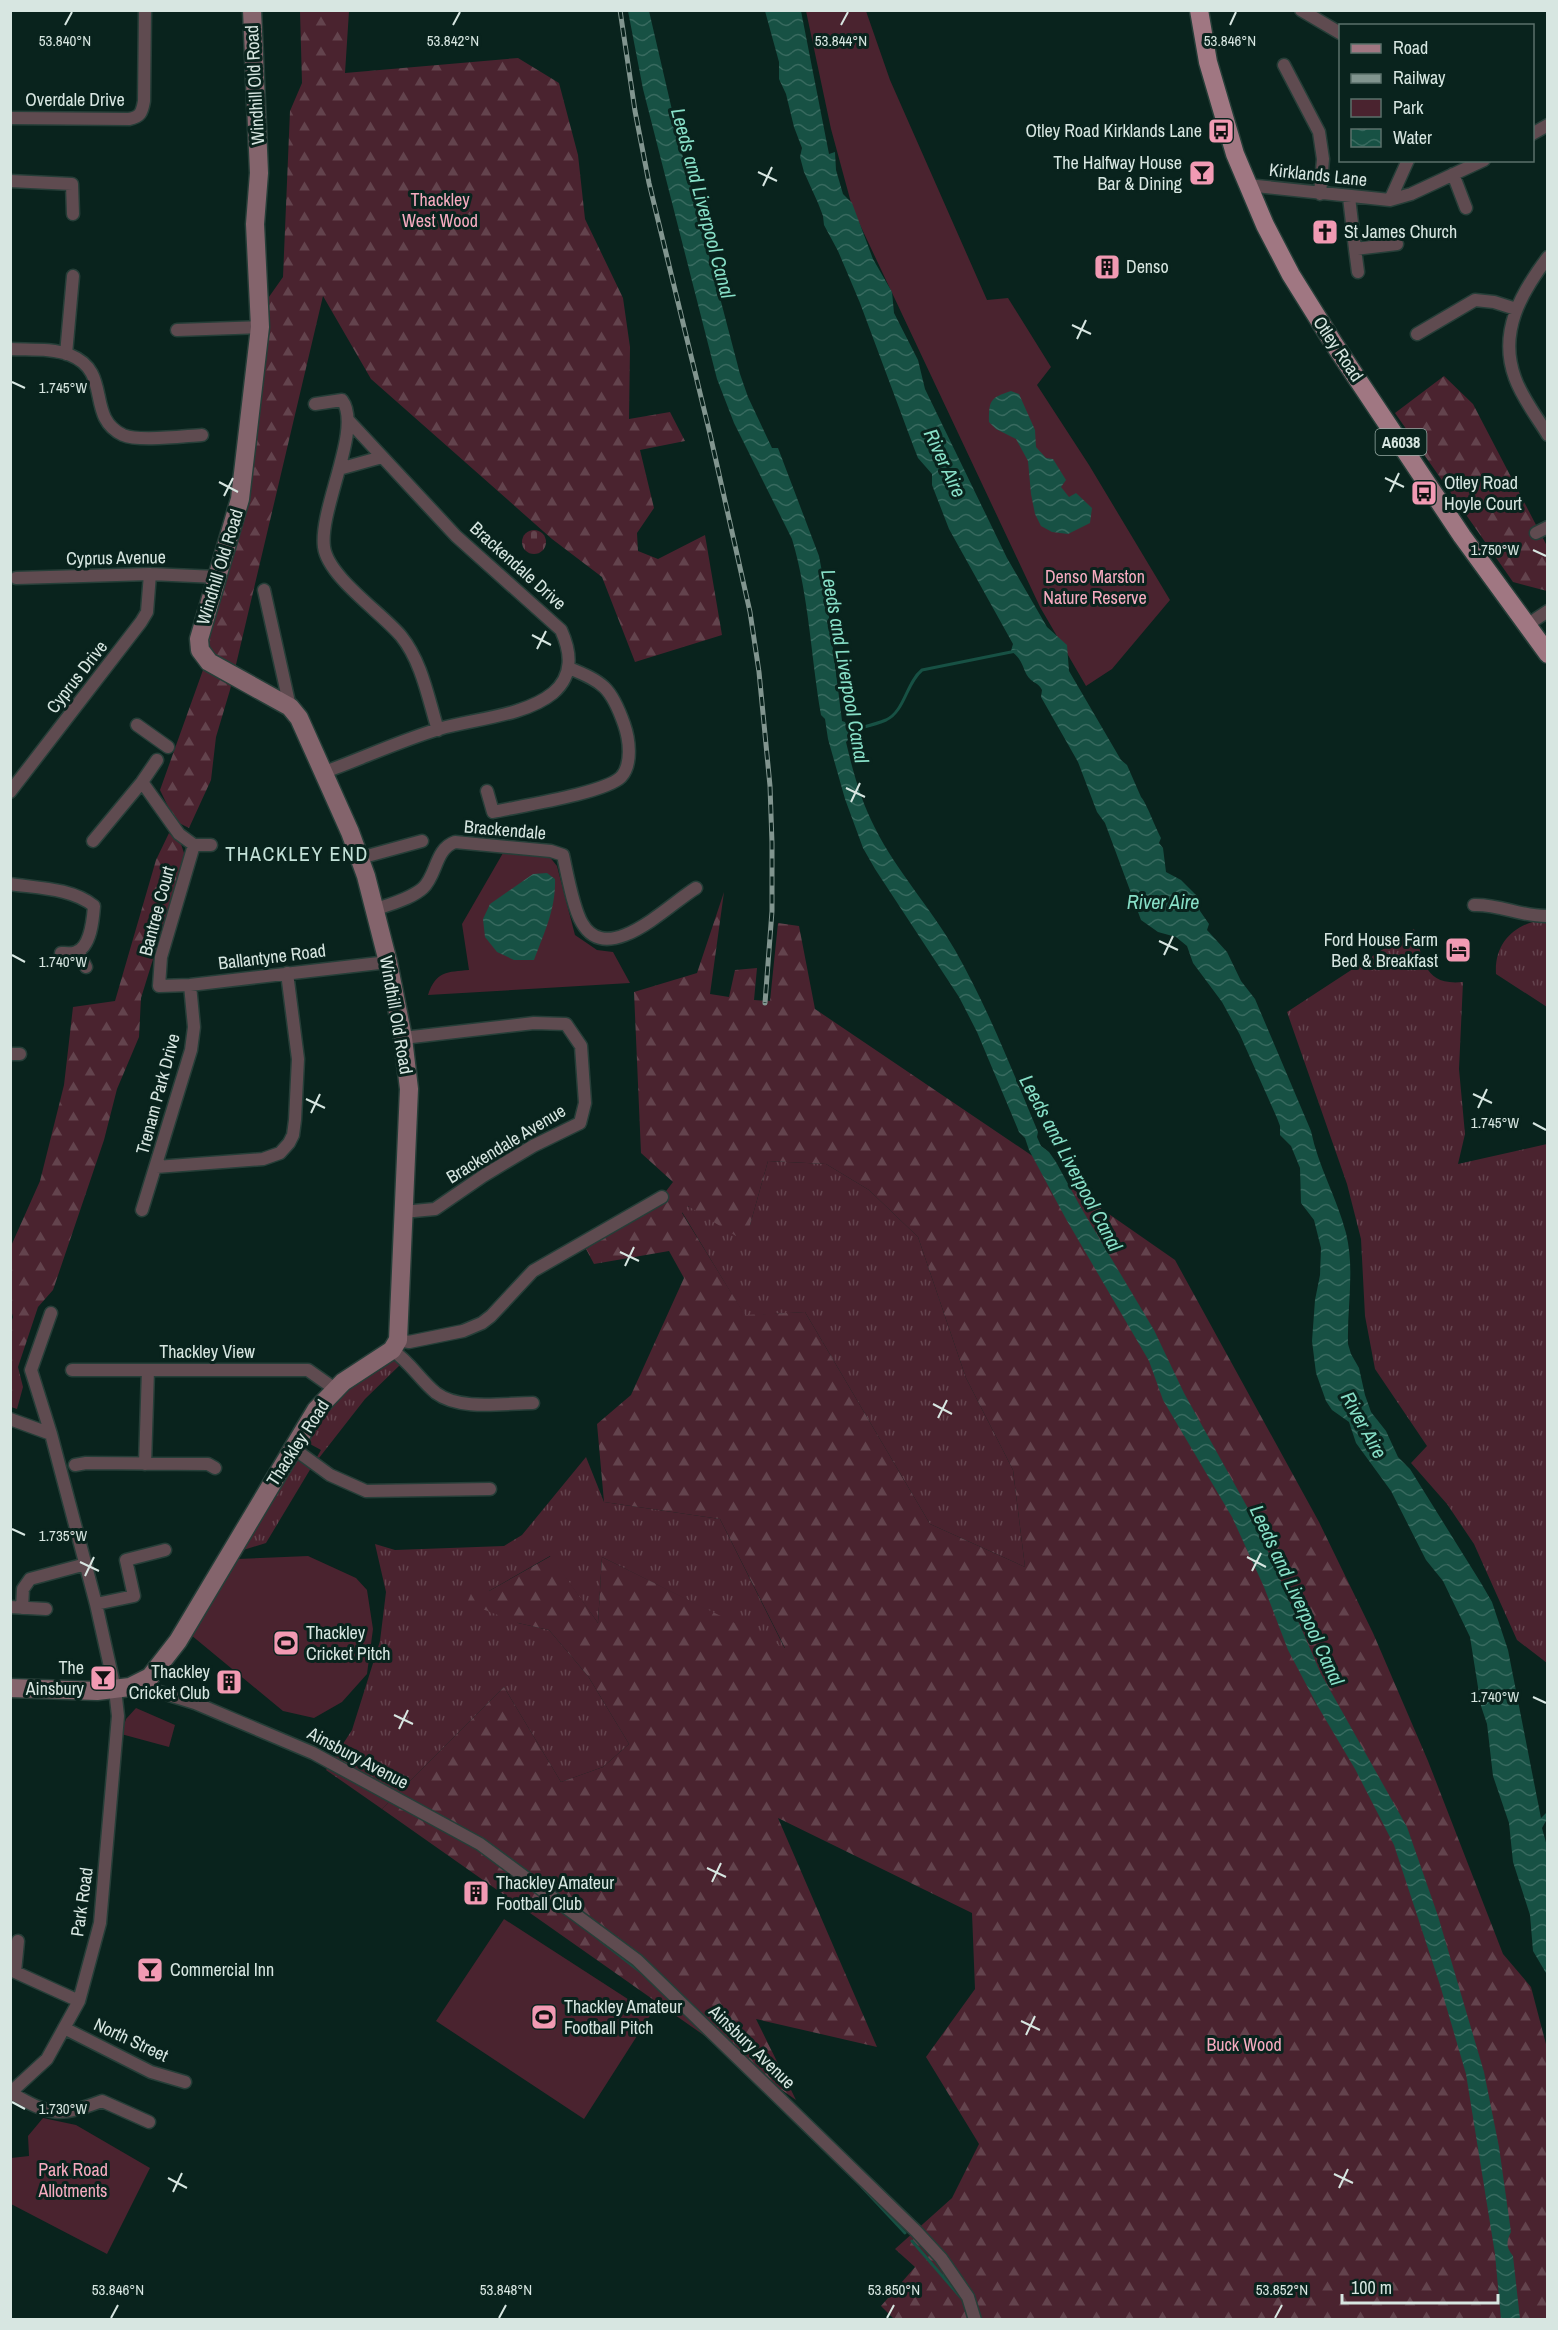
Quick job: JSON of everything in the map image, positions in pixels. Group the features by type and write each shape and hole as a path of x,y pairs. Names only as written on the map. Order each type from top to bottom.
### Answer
{"main road":[{"name":"Otley Road","path":"1199,10 1208,62 1247,185 1264,225 1291,275 1323,328 1462,536 1548,654"}],"street":[{"name":"Overdale Drive","path":"10,118 129,119 138,117 142,112 144,101 145,10"},
{"name":"Windhill Old Road","path":"252,10 258,173 255,224 260,327 240,499 199,639 200,650 209,662 290,707 299,718 350,832 375,910 403,1038 409,1089 395,1345"},
{"path":"1301,10 1339,32"},
{"path":"1284,65 1319,132 1323,159 1320,194"},
{"path":"1534,133 1548,125"},
{"path":"1390,200 1407,162"},
{"name":"Kirklands Lane","path":"1247,185 1390,200 1411,194 1480,162"},
{"path":"1454,174 1466,208"},
{"path":"10,182 72,184 73,214"},
{"path":"1348,197 1358,272"},
{"path":"1355,249 1397,244"},
{"path":"1545,266 1524,290 1510,327 1508,344 1515,380 1548,435"},
{"path":"66,354 73,276"},
{"path":"1416,334 1474,300 1494,302 1516,309"},
{"path":"177,330 260,327"},
{"path":"10,349 66,354 82,361 91,370 97,382 100,410 105,420 113,429 125,436 137,438 202,435"},
{"name":"Brackendale Drive","path":"315,404 342,400 346,405 349,422 456,536 561,630 569,647 569,668"},
{"path":"349,422 326,515 324,547 338,573 401,636 416,659 438,730"},
{"path":"339,469 382,457"},
{"name":"Cyprus Avenue","path":"16,578 150,574 217,577"},
{"name":"Cyprus Drive","path":"10,792 141,622 147,612 150,574"},
{"path":"264,590 290,707"},
{"path":"1527,625 1548,611"},
{"path":"322,773 438,730 522,709 539,702 555,692 569,668 598,680 618,706 626,729 628,765 623,775 600,789 494,812 487,791"},
{"path":"137,724 168,747"},
{"path":"93,841 142,782 157,760"},
{"path":"142,782 179,834 194,845 211,845"},
{"path":"360,858 422,841"},
{"name":"Brackendale","path":"375,910 423,888 443,850 455,842 551,851 563,855 580,921 589,933 609,940 622,937 654,920 678,899 696,888"},
{"name":"Bantree Court","path":"159,986 161,957 194,845"},
{"path":"10,884 68,894 86,900 94,906 87,939 78,951 61,952"},
{"path":"1474,905 1499,906 1528,916 1548,916"},
{"path":"78,951 86,967"},
{"name":"Ballantyne Road","path":"159,986 190,985 388,962"},
{"path":"156,1167 263,1159 280,1153 289,1143 293,1135 295,1120 298,1059 287,973"},
{"name":"Trenam Park Drive","path":"142,1210 191,1050 194,1027 190,985"},
{"name":"Brackendale Avenue","path":"403,1038 534,1023 566,1024 581,1046 585,1103 580,1123 533,1146 483,1176 435,1209 404,1212"},
{"path":"533,1403 455,1402 436,1393 395,1345 473,1328 491,1316 533,1271 662,1197"},
{"name":"Park Road","path":"11,2093 47,2059 79,2001 100,1923 118,1716 115,1689 86,1564 31,1370 51,1313"},
{"name":"Thackley Road","path":"143,1682 161,1666 178,1641 316,1410 335,1389 395,1345"},
{"name":"Thackley View","path":"72,1370 308,1370 335,1389"},
{"path":"145,1464 148,1370"},
{"path":"14,1421 51,1434"},
{"path":"292,1448 330,1475 366,1491 490,1489"},
{"path":"75,1465 86,1463 208,1464 215,1468"},
{"path":"96,1604 134,1596 126,1560 165,1550"},
{"path":"46,1610 16,1608 23,1589 30,1579 86,1564"},
{"path":"10,1688 97,1691 143,1682"},
{"name":"Ainsbury Avenue","path":"143,1682 153,1690 195,1703 313,1753 480,1844 637,1960 916,2231 940,2258 968,2297 975,2319"},
{"path":"18,1941 15,1972 79,2001"},
{"name":"North Street","path":"64,2028 151,2072 185,2082"},
{"path":"11,2093 37,2108 59,2113 76,2111 102,2101 149,2122"}],"green space":[{"name":"Thackley West Wood","path":"300,11 349,11 345,73 518,58 559,83 578,155 585,219 623,298 630,347 629,419 670,412 685,441 640,450 654,508 637,533 638,551 658,559 705,535 722,635 635,662 602,577 552,539 371,379 323,296 230,690 216,737 211,780 189,828 175,821 160,790 203,670 209,638 248,506 264,304 283,277 290,111 302,83"},
{"name":"Denso Marston Nature Reserve","path":"806,11 866,11 890,80 987,300 1008,298 1051,367 1037,385 1089,465 1170,600 1112,669 1086,686 1040,607 853,210 831,129"},
{"path":"1444,376 1473,404 1547,546 1547,591 1513,582 1395,413"},
{"path":"534,530 543,533 546,542 543,551 534,554 525,551 522,542 525,533"},
{"path":"169,833 181,844 185,856 141,998 139,1037 117,1089 104,1140 53,1290 38,1307 18,1367 23,1387 17,1409 11,1407 10,1326 13,1317 10,1306 11,1246 40,1181 64,1085 73,1007 115,1001 156,860"},
{"path":"503,853 549,856 557,866 575,935 597,950 613,952 630,983 428,995 435,981 443,974 469,970 462,924"},
{"name":"Buck Wood","path":"724,892 710,994 729,997 735,970 757,968 754,1000 770,1001 778,923 799,926 815,1009 1034,1157 1037,1164 1175,1260 1319,1522 1373,1633 1428,1761 1503,1954 1531,1987 1547,2048 1547,2319 894,2319 881,2306 915,2267 895,2249 952,2198 979,2144 926,2057 975,1989 972,1913 778,1818 877,2047 756,2019 796,2100 382,1809 504,1687 561,1782 603,1767 629,1744 588,1676 549,1630 518,1623 467,1603 474,1587 489,1591 551,1556 598,1623 602,1557 785,1648 720,1519 604,1502 597,1424 631,1395 684,1278 669,1251 594,1264 586,1249 657,1203 673,1182 641,1153 634,992 697,973","holes":["768,1161 826,1164 869,1190 918,1237 966,1378 1013,1470 1025,1567 930,1524 805,1312 745,1315 682,1213 688,1206 736,1236 750,1225"]},
{"path":"1547,919 1547,1007 1496,974 1496,962 1503,943 1517,929 1526,924"},
{"path":"1414,929 1427,969 1440,980 1463,982 1459,1069 1465,1134 1458,1164 1547,1144 1547,1663 1517,1640 1474,1544 1447,1504 1411,1463 1427,1446 1375,1369 1365,1316 1361,1239 1347,1184 1287,1012"},
{"path":"768,1161 826,1164 869,1190 918,1237 966,1378 1013,1470 1025,1567 930,1524 805,1312 745,1316 682,1212 687,1206 750,1225"},
{"path":"391,1359 397,1359 401,1364 365,1399 319,1458 317,1457 321,1450 310,1444 306,1450 301,1446 339,1395"},
{"path":"586,1457 604,1502 720,1519 785,1649 602,1557 598,1623 550,1556 489,1591 518,1623 549,1630 588,1676 629,1744 603,1767 561,1782 504,1687 382,1809 326,1770 352,1730 380,1641 386,1592 375,1544 395,1550 504,1546 522,1535"},
{"path":"297,1460 311,1468 266,1543 240,1551 294,1461"},
{"name":"Thackley Cricket Pitch","path":"308,1556 356,1578 367,1590 373,1629 367,1674 342,1702 314,1718 283,1711 191,1635 237,1559"},
{"path":"136,1708 175,1725 169,1747 121,1734 126,1719"},
{"name":"Thackley Amateur Football Pitch","path":"504,1919 651,2014 584,2119 436,2021"},
{"name":"Park Road Allotments","path":"43,2118 76,2125 150,2168 107,2254 11,2204 11,2158 29,2156 28,2136"}],"water":[{"path":"628,11 649,11 682,153 740,374 772,448 778,448 819,556 826,593 842,721 848,729 846,742 855,775 875,828 904,875 946,935 967,972 1009,1062 1038,1132 1037,1137 1041,1146 1056,1162 1154,1330 1184,1393 1255,1521 1321,1674 1407,1827 1438,1916 1484,2072 1499,2147 1511,2232 1508,2244 1513,2256 1520,2319 1501,2319 1495,2254 1466,2074 1440,1985 1394,1845 1355,1769 1288,1650 1264,1587 1232,1517 1163,1400 1149,1361 1066,1219 1029,1150 1025,1138 1019,1132 977,1032 959,997 863,848 845,799 828,739 825,719 821,715 806,604 792,539 734,423 717,379 643,89"},
{"name":"River Aire","path":"765,11 801,11 829,154 835,152 836,170 843,194 852,203 873,259 892,292 894,313 918,360 925,389 1007,558 1047,627 1067,645 1069,671 1121,760 1127,765 1161,838 1159,843 1163,848 1166,872 1181,880 1197,896 1200,911 1209,924 1207,930 1227,952 1241,981 1255,999 1311,1131 1318,1157 1338,1207 1349,1247 1348,1344 1359,1368 1371,1412 1386,1431 1398,1457 1410,1469 1492,1602 1508,1650 1541,1818 1547,1812 1547,1819 1542,1828 1548,1850 1547,1984 1546,1973 1533,1951 1530,1915 1513,1862 1509,1823 1493,1776 1487,1724 1481,1706 1470,1637 1443,1581 1426,1560 1391,1491 1356,1443 1349,1422 1332,1410 1326,1401 1316,1373 1312,1341 1321,1248 1314,1220 1301,1203 1300,1168 1291,1146 1280,1135 1277,1118 1240,1035 1222,1002 1193,963 1187,946 1176,937 1158,932 1141,920 1105,823 1097,812 1078,762 1041,697 1041,688 1028,677 1019,659 1011,651 1013,644 949,529 932,485 932,474 918,458 860,303 838,251 824,225 823,216 804,172 800,157 802,148 786,94 779,79 779,62"},
{"path":"1011,391 1019,394 1035,430 1036,447 1046,458 1053,459 1066,480 1061,487 1069,497 1076,493 1092,508 1090,523 1068,534 1052,532 1041,526 1035,514 1031,494 1028,461 1016,439 996,429 989,422 989,409 992,401"},
{"path":"547,873 555,879 554,901 534,960 514,960 497,952 485,937 483,919 490,904 533,874"}],"waterway":[{"name":"Leeds and Liverpool Canal","path":"846,732 881,722 892,716 902,704 912,682 922,670 1016,651"},
{"path":"525,1885 536,1892"},
{"path":"601,1941 641,1972"},
{"path":"862,2187 905,2233"},
{"path":"912,2241 964,2301"}],"railway":[{"path":"620,10 635,111 649,183 710,434 750,612 759,672 770,786 772,843 772,911 765,1003"}],"place":[{"name":"Otley Road Kirklands Lane","path":"1221,131"},
{"name":"The Halfway House Bar & Dining","path":"1202,173"},
{"name":"St James Church","path":"1325,232"},
{"name":"Denso","path":"1107,267"},
{"name":"Otley Road Hoyle Court","path":"1424,493"},
{"name":"Ford House Farm Bed & Breakfast","path":"1458,950"},
{"name":"Thackley Cricket Pitch","path":"286,1643"},
{"name":"The Ainsbury","path":"103,1678"},
{"name":"Thackley Cricket Club","path":"229,1682"},
{"name":"Thackley Amateur Football Club","path":"476,1893"},
{"name":"Commercial Inn","path":"150,1970"},
{"name":"Thackley Amateur Football Pitch","path":"544,2017"}],"district":[{"name":"THACKLEY END","path":"297,854"}]}
